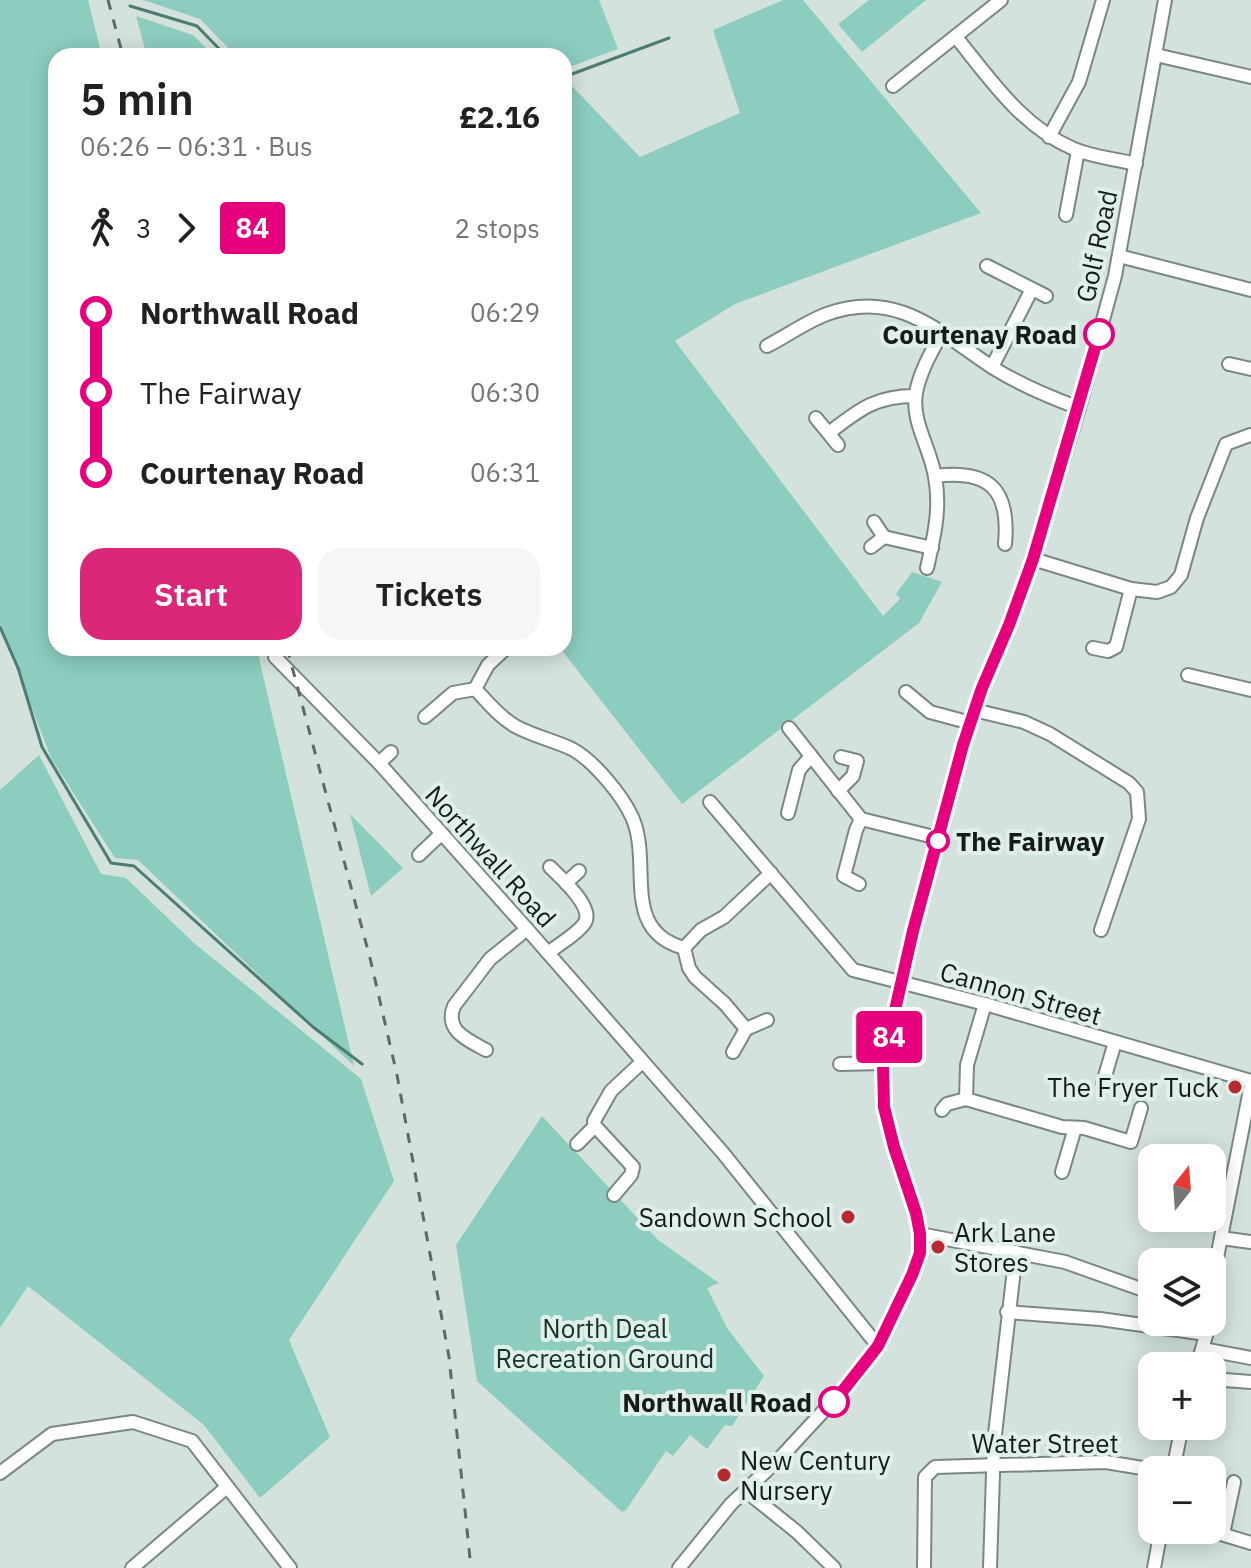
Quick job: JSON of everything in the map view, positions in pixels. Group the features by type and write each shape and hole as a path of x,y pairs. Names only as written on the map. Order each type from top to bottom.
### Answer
{"street":[{"path":"893,86 1001,0"},
{"name":"Golf Road","path":"920,1234 884,1107 883,1063 938,838 972,716 1033,559 1079,408 1119,256 1165,0"},
{"path":"1049,137 1079,82 1100,1"},
{"path":"956,37 1026,120 1049,137 1078,151 1136,164"},
{"path":"1156,55 1251,77"},
{"path":"1066,215 1078,151"},
{"path":"1055,196 1069,199"},
{"path":"1119,256 1251,290"},
{"path":"987,266 1006,268 1046,296"},
{"path":"992,367 1032,289"},
{"path":"767,346 827,314 860,307 891,310 918,317 992,367 1050,397 1079,408"},
{"path":"927,568 938,521 935,476 916,418 915,396 921,374 943,331"},
{"path":"1229,364 1250,369 1247,382"},
{"path":"830,432 871,403 888,397 915,396"},
{"path":"816,418 838,445"},
{"path":"1033,559 1131,589 1157,592 1171,587 1181,575 1197,518 1226,444 1250,435"},
{"path":"935,476 960,473 980,479 994,489 1003,502 1000,527 1005,544"},
{"path":"874,522 884,537 932,548"},
{"path":"871,547 884,537"},
{"path":"1093,648 1108,651 1116,647 1131,589"},
{"path":"475,689 488,665 498,656"},
{"name":"Northwall Road","path":"275,657 379,763 527,929 723,1153 878,1346"},
{"path":"1188,675 1251,690"},
{"path":"425,717 441,713 453,693 475,689"},
{"path":"475,689 498,714 517,727 569,747 595,765 631,815 639,838 641,899 647,918 659,937 684,948"},
{"path":"906,692 930,712 1024,722 1050,734 1129,783 1137,792 1139,819 1101,930"},
{"path":"789,728 861,819 938,838"},
{"path":"569,747 574,734"},
{"path":"379,763 391,752"},
{"path":"788,813 799,770 811,756"},
{"path":"838,791 853,776 857,761 841,757"},
{"name":"Cannon Street","path":"710,802 853,970 985,1004 1251,1083"},
{"path":"859,884 844,876 861,819"},
{"path":"419,855 441,834"},
{"path":"548,953 584,925 587,918 586,906 550,867"},
{"path":"566,883 579,871"},
{"path":"684,948 701,930 724,917 771,873"},
{"path":"486,1050 458,1033 451,1022 451,1014 490,959 527,929"},
{"path":"684,948 689,968 695,977 725,1004 746,1029"},
{"path":"966,1099 967,1065 985,1004"},
{"path":"733,1052 746,1029 767,1020"},
{"path":"1103,1083 1115,1042"},
{"path":"614,1195 631,1175 633,1167 595,1126 594,1121 611,1091 642,1062"},
{"path":"840,1064 883,1063"},
{"path":"1219,1248 1247,1132 1251,1083"},
{"path":"942,1110 947,1104 966,1099 1062,1127 1131,1142 1141,1108"},
{"path":"577,1144 595,1126"},
{"path":"1062,1172 1075,1128"},
{"path":"679,1568 731,1504 832,1404 878,1346 912,1275 920,1253 920,1234 1065,1262 1138,1288"},
{"path":"1221,1238 1251,1242"},
{"path":"990,1568 993,1464 1007,1312 1016,1252"},
{"path":"1007,1312 1138,1322"},
{"path":"1202,1352 1205,1336"},
{"path":"1203,1349 1251,1358"},
{"path":"1226,1380 1251,1382"},
{"path":"0,1473 52,1434 133,1422 192,1441 290,1568"},
{"name":"Water Street","path":"924,1568 925,1477 935,1467 1106,1462 1138,1467"},
{"path":"1226,1520 1234,1482"},
{"path":"132,1568 227,1487"},
{"path":"746,1491 797,1532 829,1566"},
{"path":"1226,1535 1251,1543"},
{"path":"1154,1568 1158,1544"}],"green space":[{"path":"0,0 88,0 100,48 48,48 48,656 258,656 354,1066 138,860 115,858 51,758 0,623"},
{"path":"143,0 599,0 618,49 572,66 572,48 228,48 200,19"},
{"path":"783,0 803,0 981,213 735,304 675,341 883,616 900,599 896,594 912,572 942,582 919,623 682,804 566,656 572,656 572,86 640,157 740,113 713,30"},
{"path":"869,0 926,0 862,52 838,24"},
{"path":"136,16 193,35 206,48 145,48"},
{"path":"39,755 101,874 126,878 194,943 361,1079 394,1181 289,1340 330,1437 260,1498 204,1425 28,1286 0,1328 0,790"},
{"path":"350,814 403,868 371,896"},
{"name":"North Deal Recreation Ground","path":"542,1116 658,1240 719,1283 707,1288 727,1328 764,1376 732,1426 725,1425 707,1449 690,1435 673,1456 666,1451 622,1512 477,1381 456,1245"}],"waterway":[{"path":"130,6 197,26 218,48"},
{"path":"572,74 669,38"},
{"path":"0,627 18,668 42,747 111,863 134,866 313,1027 362,1064"}],"railway":[{"path":"108,0 121,48"},
{"path":"289,656 370,958 397,1075 449,1357 471,1568"}],"bus line":[{"name":"84","path":"834,1402 878,1346 920,1253 916,1213 884,1107 883,1063 913,931 963,745 1033,559 1099,334"}],"place":[{"name":"Courtenay Road","path":"1099,334"},
{"name":"The Fairway","path":"938,841"},
{"name":"The Fryer Tuck","path":"1235,1087"},
{"name":"Sandown School","path":"848,1217"},
{"name":"Ark Lane Stores","path":"938,1247"},
{"name":"Northwall Road","path":"834,1402"},
{"name":"New Century Nursery","path":"724,1475"}]}
